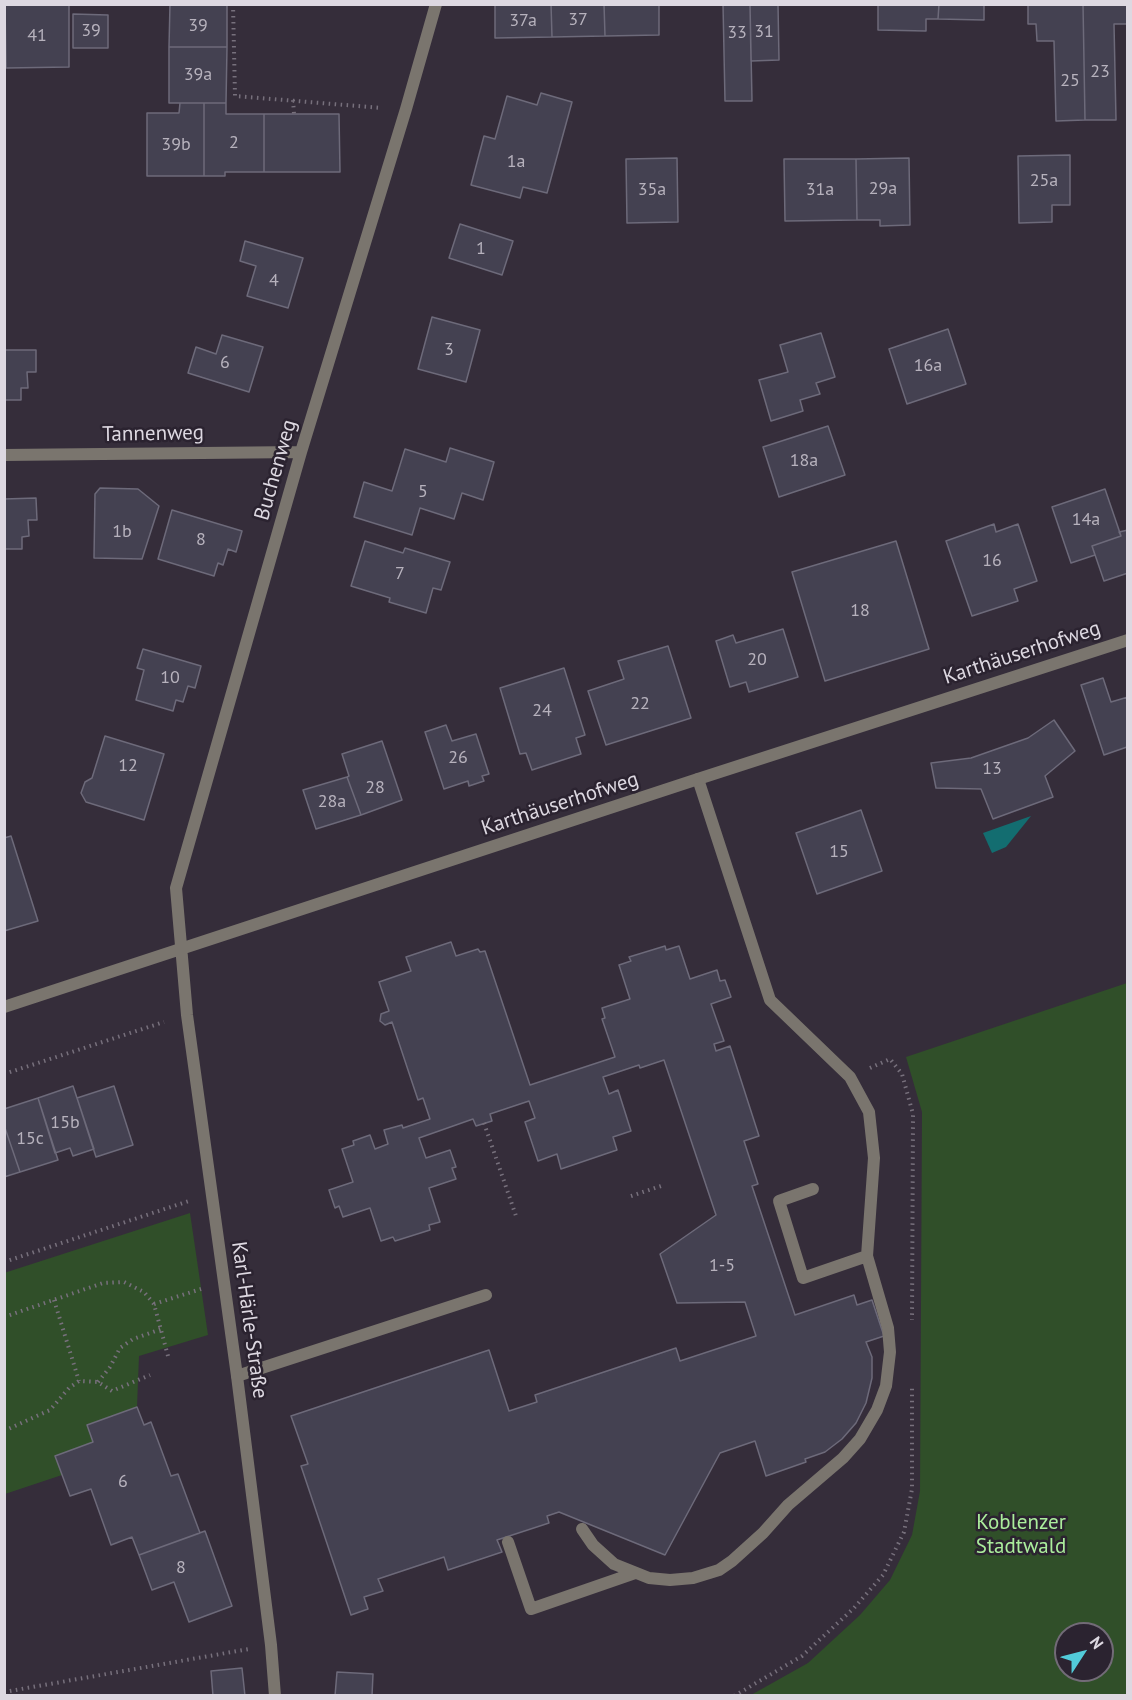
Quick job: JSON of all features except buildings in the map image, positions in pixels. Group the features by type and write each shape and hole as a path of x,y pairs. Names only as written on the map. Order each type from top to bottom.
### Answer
{"street":[{"name":"Buchenweg","path":"181,950 176,888 301,452 406,110 436,4"},
{"name":"Tannenweg","path":"4,455 301,452"},
{"name":"Karthäuserhofweg","path":"4,1007 1128,640"},
{"path":"582,1529 593,1545 614,1564 649,1578 670,1580 693,1578 719,1570 732,1561 788,1505 843,1458 860,1439 877,1410 886,1386 890,1352 888,1328 867,1256 873,1158 869,1112 850,1077 770,1000 698,779"},
{"name":"Karl-Härle-Straße","path":"181,950 271,1645 274,1695"},
{"path":"813,1189 778,1201 803,1278 867,1256"},
{"path":"237,1376 486,1295"},
{"path":"508,1542 531,1609 635,1573"}],"path":[{"path":"233,4 235,96 406,110"},
{"path":"293,100 294,114"},
{"path":"4,1074 188,1015"},
{"path":"484,1123 516,1216"},
{"path":"631,1196 664,1185"},
{"path":"4,1263 212,1193"},
{"path":"154,1304 225,1281"},
{"path":"4,1317 103,1283 124,1282 144,1292 154,1304 168,1356"},
{"path":"54,1300 79,1381"},
{"path":"98,1382 110,1367 120,1348 133,1339 161,1329"},
{"path":"4,1431 50,1410 69,1388 79,1381 98,1382 112,1391 150,1375"},
{"path":"4,1692 271,1645"}],"green space":[{"name":"Koblenzer Stadtwald","path":"1127,983 1127,1695 751,1695 808,1663 860,1615 890,1580 912,1535 920,1491 922,1112 906,1057"},
{"path":"190,1213 208,1335 139,1356 137,1407 87,1425 93,1442 62,1475 5,1494 4,1273"}],"shaded area":[{"path":"1031,816 1006,847 992,853 983,833"}]}
